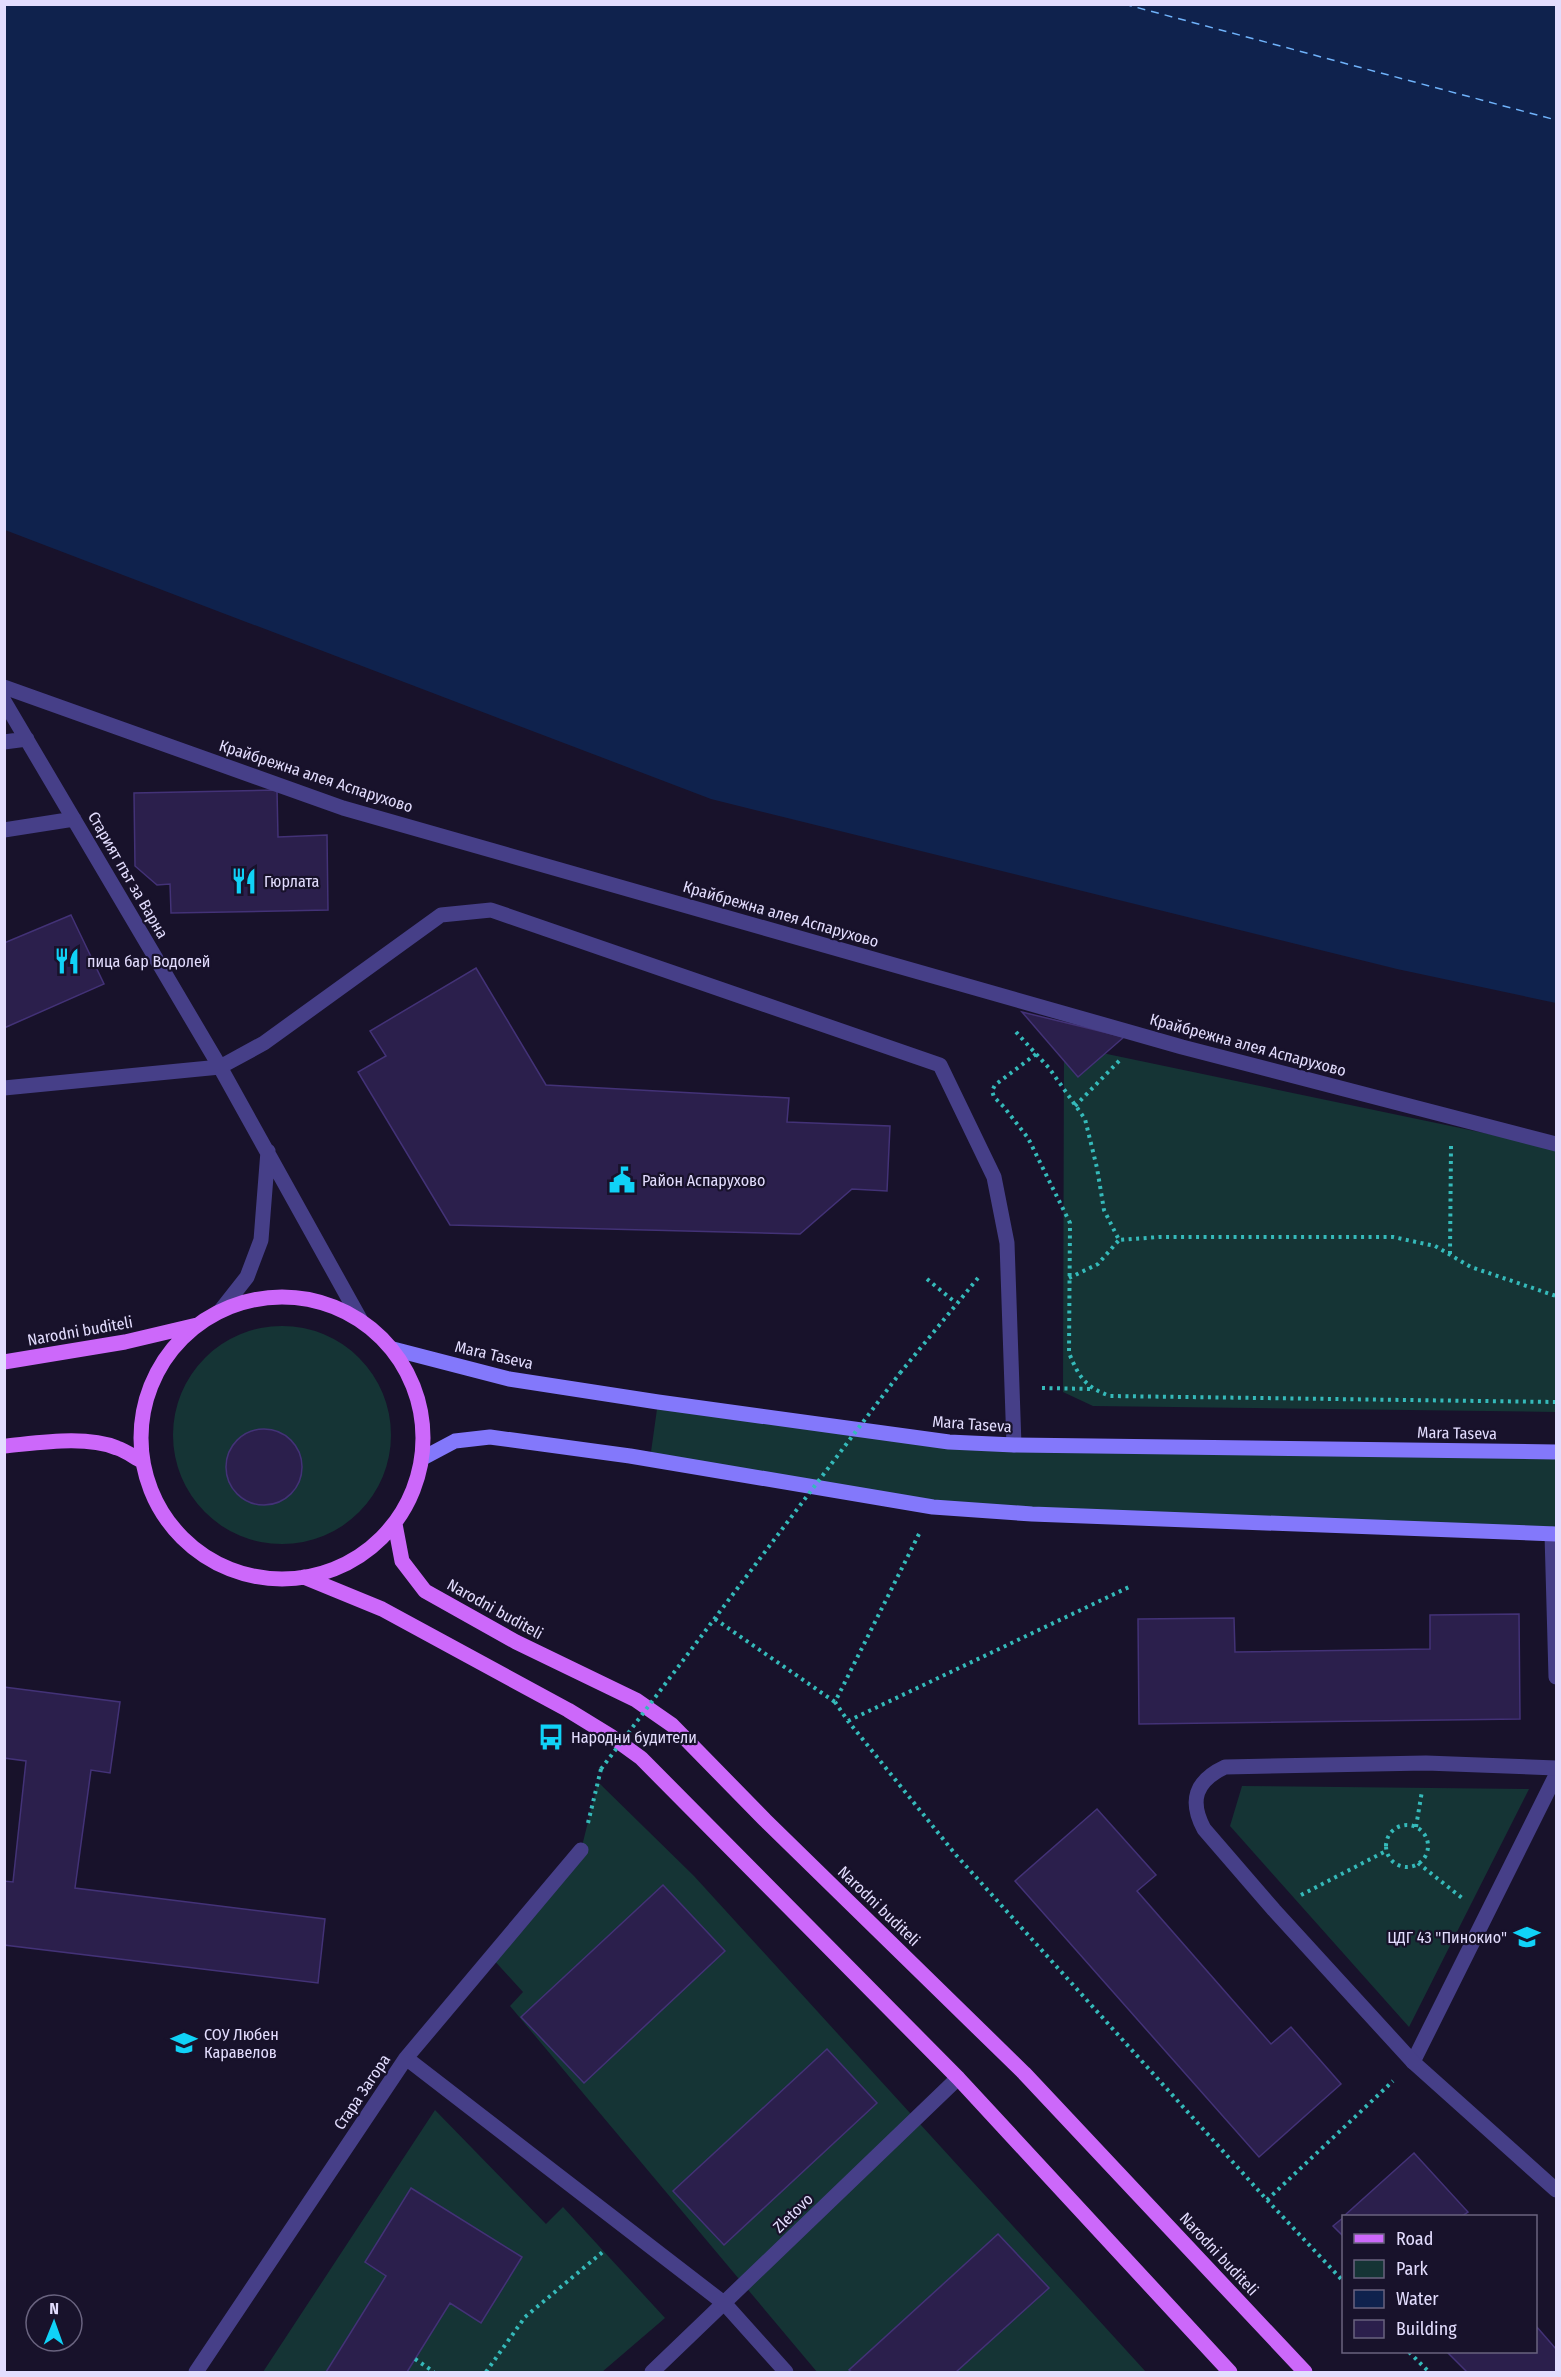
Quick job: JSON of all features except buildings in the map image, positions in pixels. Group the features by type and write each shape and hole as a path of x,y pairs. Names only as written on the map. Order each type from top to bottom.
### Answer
{"main road":[{"path":"278,1296 306,1298 334,1306 360,1319 393,1349 415,1388 424,1423 423,1458 413,1493 395,1524 376,1544 354,1559 330,1571 304,1577 276,1579 249,1575 223,1566 199,1552 179,1534 162,1512 150,1487 142,1461 141,1423 150,1386 170,1352 197,1325 221,1310 249,1301 278,1296"},
{"name":"Narodni buditeli","path":"4,1362 125,1342 197,1325"},
{"name":"Mara Taseva","path":"393,1349 509,1379 544,1385 938,1440 1014,1446 1557,1452"},
{"path":"423,1458 455,1441 489,1437 650,1459 933,1507 1032,1514 1554,1534"},
{"path":"4,1446 50,1442 95,1443 116,1447 142,1461"},
{"name":"Narodni buditeli","path":"395,1524 402,1562 425,1591 516,1642 636,1700 672,1725 765,1820 1024,2073 1305,2373"},
{"path":"304,1577 382,1609 568,1710 641,1758 957,2078 1230,2373"}],"street":[{"name":"Крайбрежна алея Аспарухово","path":"4,687 343,808 1143,1036 1557,1144"},
{"name":"Старият път за Варна","path":"4,700 220,1067 360,1319"},
{"path":"4,742 27,739"},
{"path":"4,830 74,819"},
{"path":"4,1088 220,1067 264,1043 441,915 491,910 940,1065 994,1177 1007,1243 1014,1446"},
{"path":"221,1310 247,1277 261,1240 268,1151"},
{"path":"1554,1534 1557,1677"},
{"path":"1557,1768 1426,1763 1225,1767 1213,1772 1204,1780 1197,1791 1195,1805 1204,1829 1274,1910 1413,2062 1557,2190"},
{"path":"1413,2062 1557,1775"},
{"name":"Стара Загора","path":"196,2373 406,2058 581,1850"},
{"path":"406,2058 725,2304 786,2373"},
{"name":"Zletovo","path":"652,2373 957,2078"}],"path":[{"path":"1007,997 1013,1028 1049,1068 1085,1119 1104,1210 1119,1240"},
{"path":"1075,1106 1143,1036"},
{"path":"1036,1054 995,1085 992,1091 994,1097 1028,1138 1070,1223 1069,1353 1075,1369 1092,1389"},
{"path":"1450,1254 1451,1118"},
{"path":"1069,1278 1098,1264 1119,1240 1393,1237 1435,1246 1471,1267 1557,1296"},
{"path":"581,1850 601,1769 900,1373 980,1276"},
{"path":"927,1279 956,1303"},
{"path":"1012,1387 1092,1389 1110,1396 1557,1402"},
{"path":"835,1702 933,1507"},
{"path":"848,1721 1129,1587"},
{"path":"715,1619 835,1702 956,1855 1267,2200 1342,2280"},
{"path":"1403,1825 1416,1827 1426,1837 1427,1851 1418,1863 1413,1866 1400,1866 1389,1857 1386,1844 1391,1831 1403,1825"},
{"path":"1274,1910 1386,1851"},
{"path":"1418,1863 1485,1916"},
{"path":"1267,2200 1413,2062"},
{"path":"486,2373 525,2317 629,2230"},
{"path":"1410,2353 1429,2373"},
{"path":"415,2359 434,2373"}],"green space":[{"path":"1064,1045 1556,1148 1556,1412 1093,1406 1063,1392"},
{"path":"282,1326 303,1328 324,1335 359,1358 382,1393 389,1414 391,1435 389,1456 382,1477 359,1512 324,1535 303,1542 282,1544 261,1542 240,1535 205,1512 182,1477 175,1456 173,1435 175,1414 182,1393 205,1358 240,1335 261,1328"},
{"path":"658,1402 949,1442 1556,1451 1556,1534 1032,1514 650,1459"},
{"path":"598,1782 694,1876 1146,2372 817,2372 510,2006 523,1992 491,1957 581,1850"},
{"path":"1242,1786 1529,1789 1409,2027 1230,1826"},
{"path":"435,2110 546,2224 563,2207 665,2318 602,2372 263,2372"}],"water":[{"path":"4,5 1556,5 1556,1003 1397,969 711,799 5,530"}],"ferry route":[{"path":"1124,4 1556,120"}],"place":[{"name":"Гюрлата","path":"244,881"},
{"name":"пица бар Водолей","path":"67,961"},
{"name":"Район Аспарухово","path":"622,1180"},
{"name":"Народни будители","path":"551,1737"},
{"name":"ЦДГ 43 \"Пинокио\"","path":"1527,1937"},
{"name":"СОУ Любен Каравелов","path":"184,2043"}]}
